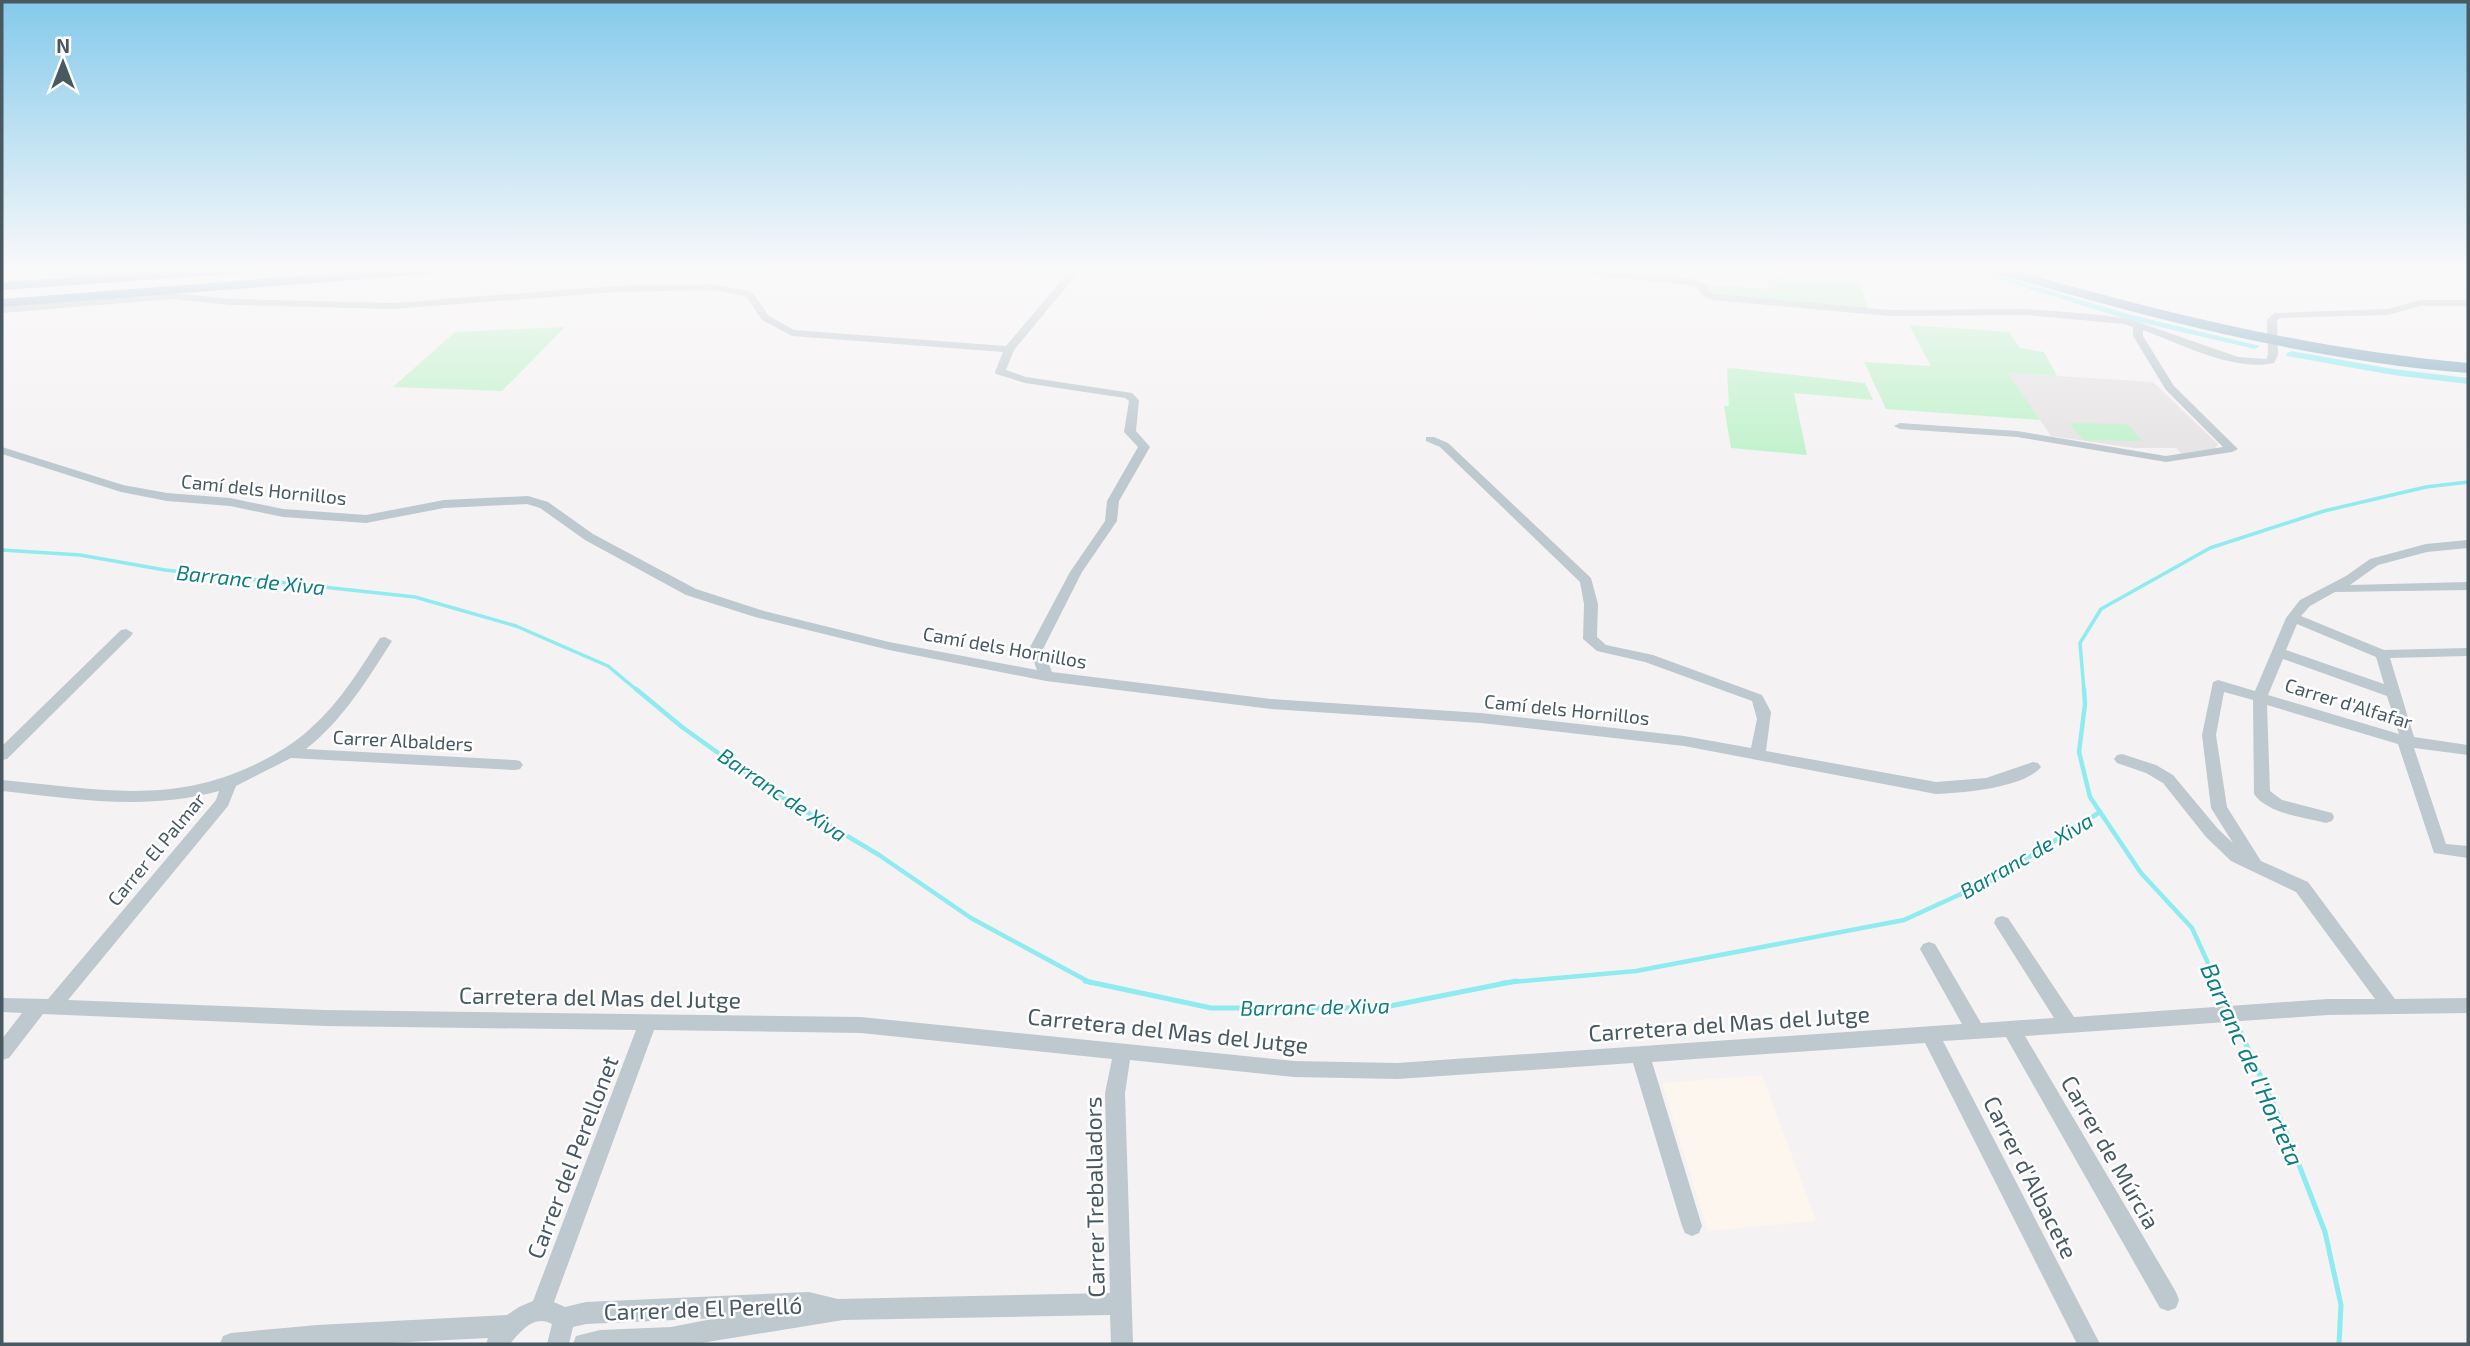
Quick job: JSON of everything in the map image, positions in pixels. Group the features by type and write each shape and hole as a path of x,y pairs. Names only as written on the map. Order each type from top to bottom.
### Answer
{"highway":[{"path":"2240,331 2301,346 2468,368"},
{"path":"2261,331 2375,351 2468,360"}],"street":[{"path":"788,331 1009,349"},
{"path":"1024,331 1009,349 1000,372 1025,380 1117,393 1135,400 1130,432 1144,447 1117,492 1111,521 1076,572 1036,649 1046,676"},
{"path":"1900,426 2017,434 2166,459 2232,449 2170,388 2138,336 2138,331"},
{"path":"2153,331 2247,362 2265,362 2270,361 2273,355 2272,331"},
{"path":"1430,439 1444,445 1586,581 1591,604 1590,639 1602,648 1648,658 1757,698 1764,706 1766,716 1757,741 1759,755"},
{"name":"Camí dels Hornillos","path":"2,450 121,488 167,498 230,502 283,513 366,519 444,504 528,500 544,505 589,537 691,592 760,614 889,646 1046,676 1271,704 1481,718 1684,741 1936,789 2004,782 2033,767"},
{"path":"2326,817 2277,804 2262,794 2260,696 2293,618 2305,603 2333,589 2374,562 2426,548 2468,544"},
{"path":"2333,589 2468,586"},
{"path":"2293,618 2382,654 2468,652"},
{"path":"2,755 126,634"},
{"name":"Carrer El Palmar","path":"2,1052 46,1007 223,802 229,783 289,753 329,719 361,679 385,641"},
{"path":"2280,653 2394,693"},
{"path":"2382,654 2407,737 2404,741 2440,849 2468,852"},
{"name":"Carrer d'Alfafar","path":"2255,865 2219,808 2209,735 2218,685 2404,741 2468,750"},
{"name":"Carrer Albalders","path":"289,753 515,765"},
{"path":"2122,760 2151,769 2168,779 2212,833 2237,857 2302,887 2391,1007"},
{"path":"2,785 141,799 199,793 229,783"},
{"path":"2002,923 2069,1025"},
{"path":"1929,949 1975,1030"},
{"name":"Carretera del Mas del Jutge","path":"2,1005 326,1018 861,1026 1294,1069 1346,1071 1397,1071 2328,1007 2468,1006"},
{"name":"Carrer del Perellonet","path":"541,1308 648,1023"},
{"name":"Carrer de Múrcia","path":"2011,1028 2168,1300"},
{"name":"Carrer d'Albacete","path":"1929,1033 2089,1344"},
{"name":"Carrer Treballadors","path":"1122,1344 1115,1093 1123,1050"},
{"path":"1640,1054 1692,1226"},
{"name":"Carrer de El Perelló","path":"563,1319 586,1313 809,1303 843,1309"},
{"name":"Carrer de El Perelló","path":"584,1344 671,1338 747,1323 843,1309 1120,1304"},
{"path":"242,1344 317,1336 503,1335 523,1315 541,1308 554,1310 563,1319 562,1335 558,1344"},
{"path":"231,1344 249,1344"}],"shaded area":[{"path":"2007,373 2153,382 2218,444 2214,450 2183,455 2176,448 2134,448 2051,436"},
{"path":"1762,1075 1816,1221 1708,1231 1662,1083"}],"green space":[{"path":"561,331 502,391 393,387 455,332"},
{"path":"1912,331 2009,332 2020,348 2044,352 2057,376 2008,373 2040,420 1886,409 1864,362 1931,366"},
{"path":"1727,369 1865,383 1873,400 1794,393 1807,455 1731,448 1724,406 1729,406"},
{"path":"2069,423 2127,424 2142,441 2084,440"}],"waterway":[{"path":"2189,331 2255,346"},
{"path":"2291,354 2393,372 2468,381"},
{"name":"Barranc de Xiva","path":"2084,691 2080,643 2101,609 2210,548 2324,511 2426,487 2468,482"},
{"name":"Barranc de Xiva","path":"2,550 80,555 165,570 415,597 516,626 608,666 638,691"},
{"name":"Barranc de Xiva","path":"636,689 682,727 767,788 879,855 971,918 1089,982"},
{"name":"Barranc de l'Horteta","path":"2084,689 2085,704 2079,752 2090,797 2141,873 2192,928 2217,983"},
{"name":"Barranc de Xiva","path":"1509,982 1636,971 1904,920 1996,878 2100,812"},
{"name":"Barranc de Xiva","path":"1509,982 1516,981"},
{"name":"Barranc de l'Horteta","path":"2217,981 2229,1008"},
{"name":"Barranc de Xiva","path":"1089,982 1211,1008 1380,1008 1509,982"},
{"name":"Barranc de Xiva","path":"1502,983 1509,982"},
{"name":"Barranc de l'Horteta","path":"2234,1018 2287,1134 2325,1232 2341,1305 2339,1344"}]}
